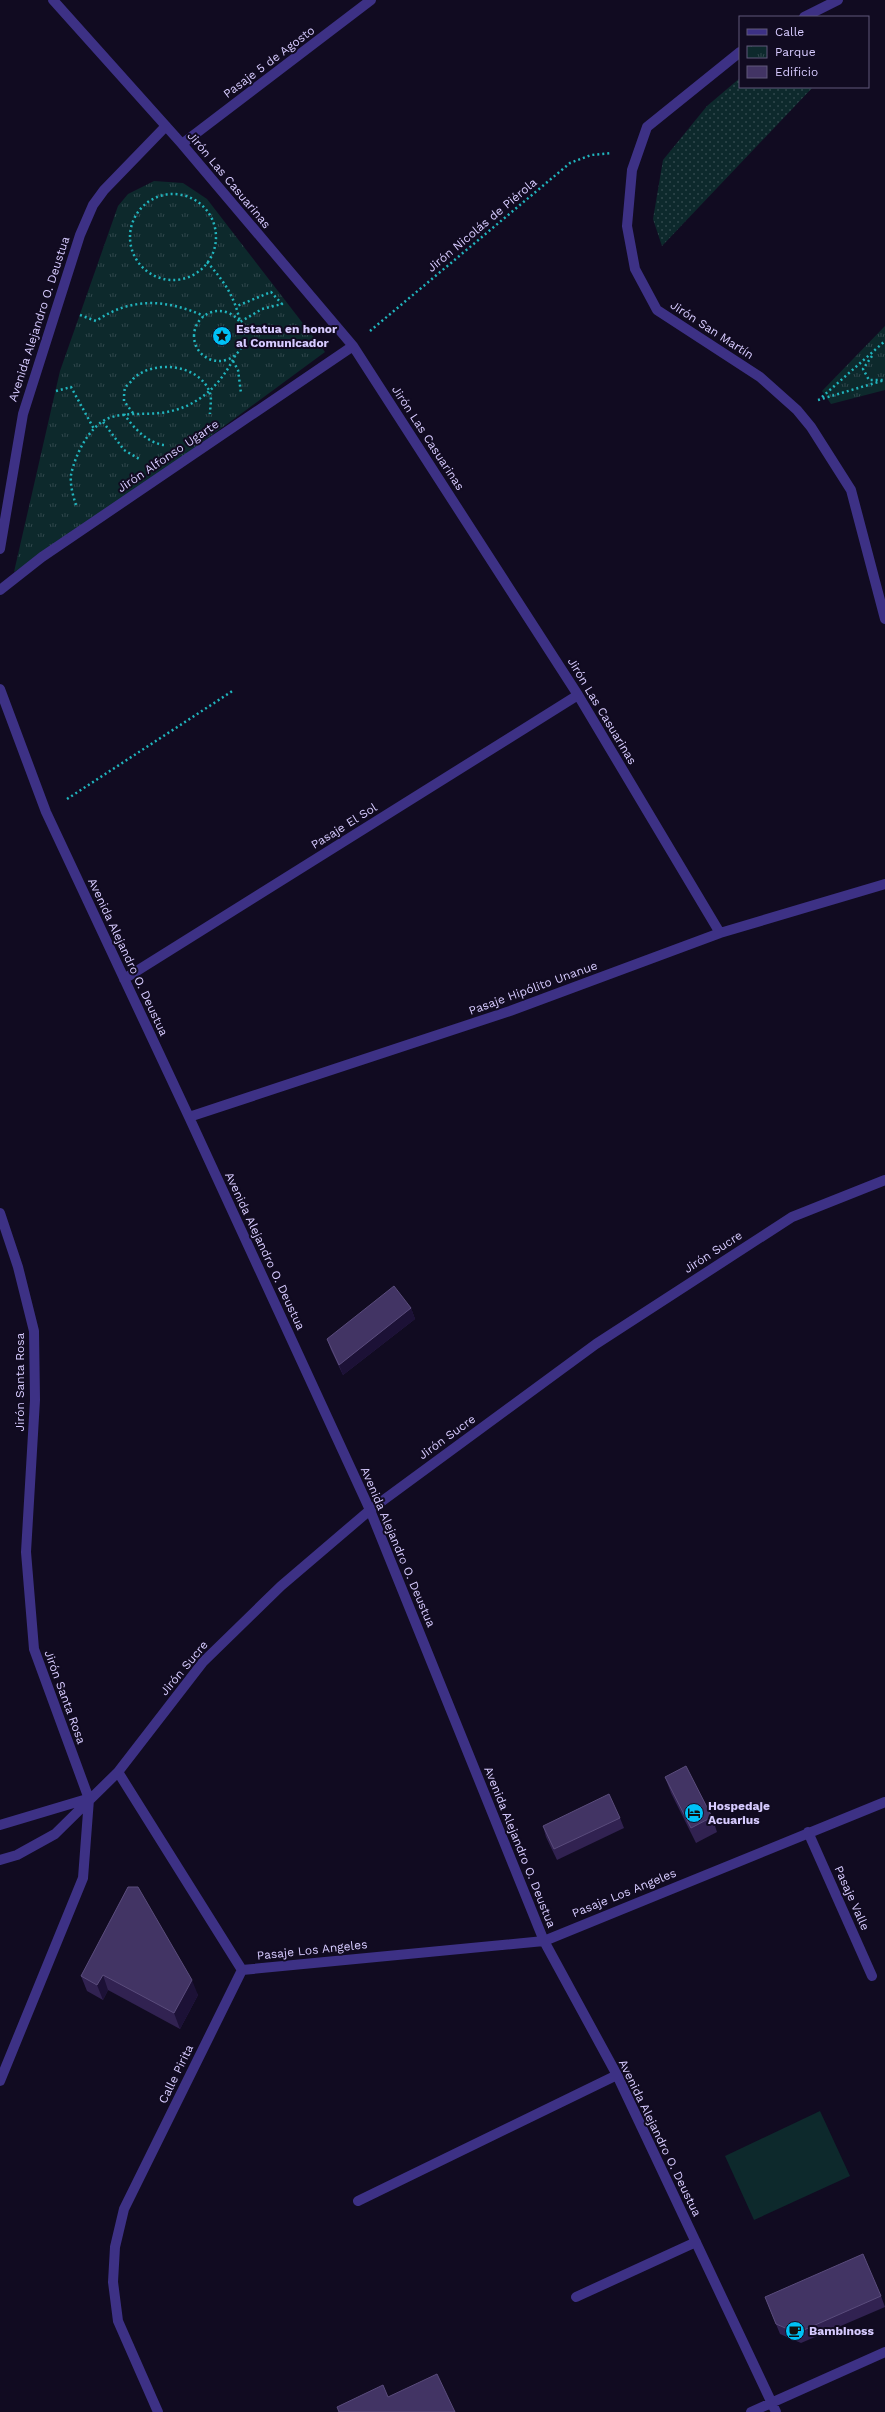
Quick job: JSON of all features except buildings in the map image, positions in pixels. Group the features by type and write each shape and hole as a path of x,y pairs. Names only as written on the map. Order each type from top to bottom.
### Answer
{"street":[{"name":"Jirón Las Casuarinas","path":"53,0 182,144 353,346 578,695 720,933"},
{"name":"Pasaje 5 de Agosto","path":"182,144 371,0"},
{"path":"806,16 838,0"},
{"name":"Jirón San Martín","path":"739,53 647,127 637,152 632,170 627,226 635,269 657,310 760,377 797,410 811,427 851,490 885,619"},
{"name":"Avenida Alejandro O. Deustua","path":"0,549 23,414 80,235 93,205 104,190 166,126"},
{"name":"Jirón Alfonso Ugarte","path":"0,590 42,557 353,346"},
{"name":"Avenida Alejandro O. Deustua","path":"0,689 46,812 189,1117 370,1510 544,1940 617,2075 774,2407"},
{"name":"Pasaje El Sol","path":"124,979 578,695"},
{"name":"Pasaje Hipólito Unanue","path":"189,1117 510,1010 720,933 885,884"},
{"name":"Jirón Sucre","path":"0,1860 17,1855 55,1834 118,1772 203,1662 281,1586 370,1510 596,1344 792,1217 885,1180"},
{"name":"Jirón Santa Rosa","path":"0,1213 18,1267 34,1331 35,1400 26,1552 34,1649 89,1799 83,1878 0,2080"},
{"path":"118,1772 242,1970"},
{"name":"Jirón Sucre","path":"0,1825 89,1799"},
{"name":"Pasaje Los Angeles","path":"242,1970 544,1940 885,1802"},
{"name":"Pasaje Valle","path":"808,1832 872,1976"},
{"name":"Calle Pirita","path":"158,2412 118,2320 113,2282 115,2247 124,2209 242,1970"},
{"path":"358,2201 617,2075"},
{"path":"576,2297 696,2242"},
{"path":"751,2412 774,2407 885,2352"}],"path":[{"name":"Jirón Nicolás de Piérola","path":"353,346 570,163 591,155 637,152"},
{"path":"164,194 179,194 193,199 204,208 212,220 216,234 214,249 208,262 198,272 185,278 172,280 159,277 146,271 137,261 131,248 130,235 133,221 140,209 151,200 164,194"},
{"path":"88,526 76,509 72,494 71,476 76,458 94,429 103,422 123,414 161,413 194,402 210,392 220,382 233,361 243,338 237,306 226,285 208,262"},
{"path":"237,306 271,292 282,304 262,309 240,322"},
{"path":"77,322 79,315 96,321 120,307 158,302 192,311 204,316"},
{"path":"236,354 229,358 214,360 200,352 194,337 195,329 204,316 219,311 234,316 240,322"},
{"path":"820,399 885,341"},
{"path":"874,352 863,369 869,380 885,380"},
{"path":"233,361 238,370 241,387 241,422"},
{"path":"133,414 124,400 125,388 137,376 148,369 166,366 184,370 199,379 210,392 209,416"},
{"path":"797,410 820,399 885,380"},
{"path":"57,384 55,391 71,387 94,429"},
{"path":"123,414 134,429 157,444 168,445"},
{"path":"103,422 124,450 138,459 158,465 180,463"},
{"path":"46,812 234,690"}],"green space":[{"path":"739,79 739,88 812,88 662,246 653,219 663,160 707,106"},
{"path":"154,181 183,183 207,199 325,352 88,526 14,572 60,371 118,206 128,194"},
{"path":"885,326 885,390 831,404 822,391"},
{"path":"820,2111 850,2176 754,2220 725,2156"}],"place":[{"name":"Estatua en honor al Comunicador","path":"222,336"},
{"name":"Hospedaje Acuarius","path":"694,1813"},
{"name":"Bambinoss","path":"795,2331"}]}
